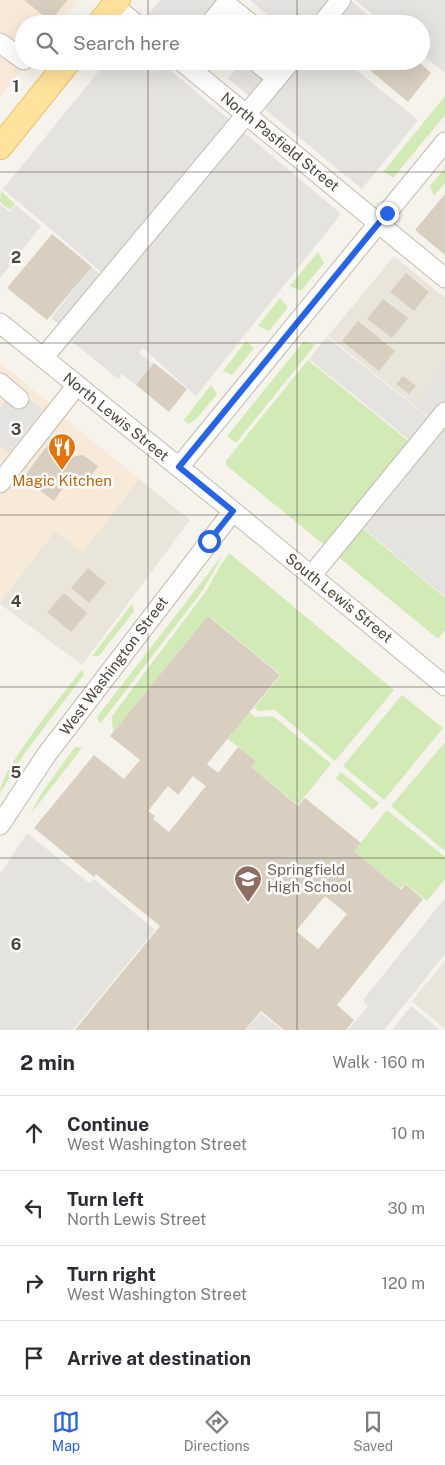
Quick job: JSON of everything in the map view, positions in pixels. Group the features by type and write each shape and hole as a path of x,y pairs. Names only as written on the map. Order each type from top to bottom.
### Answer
{"main road":[{"path":"106,15 116,3"},
{"path":"0,147 62,70"}],"street":[{"path":"329,15 341,0"},
{"path":"116,3 127,15"},
{"path":"217,15 226,4 240,15"},
{"path":"0,43 15,54"},
{"name":"North Pasfield Street","path":"192,70 445,278"},
{"path":"267,70 277,78"},
{"path":"43,358 284,70"},
{"path":"179,467 445,142"},
{"name":"North Lewis Street","path":"0,323 233,511"},
{"path":"0,383 19,398"},
{"path":"0,483 77,385"},
{"path":"311,576 445,412"},
{"name":"South Lewis Street","path":"233,511 444,685"},
{"name":"West Washington Street","path":"0,825 47,754 233,511"}],"shaded area":[{"path":"0,0 78,0 66,15 15,15 15,70 22,70 0,96"},
{"path":"160,0 224,0 212,15 149,14"},
{"path":"250,0 332,0 320,15 268,15"},
{"path":"350,0 368,15 336,15"},
{"path":"355,0 445,0 445,73 430,61 430,15 373,15"},
{"path":"100,70 170,70 232,122 106,276 3,189"},
{"path":"235,70 274,70 251,97 228,79"},
{"path":"291,70 356,70 418,120 362,189 261,106"},
{"path":"240,129 341,214 196,396 143,348 139,353 153,364 136,385 122,374 118,379 68,338"},
{"path":"0,204 10,212 16,205 41,226 0,278"},
{"path":"394,256 445,298 445,404 432,420 328,336"},
{"path":"92,267 104,278 63,328 51,318"},
{"path":"327,337 431,420 413,443 309,359"},
{"path":"0,363 53,406 0,473"},
{"path":"445,363 445,403 432,419 415,406 436,380 433,377"},
{"path":"16,388 43,410 9,453 0,446 0,407"},
{"path":"60,414 139,479 83,552 55,531 0,602 0,491"},
{"path":"445,420 445,597 360,525"},
{"path":"139,479 190,520 82,665 0,604 0,602 55,531 83,552"},
{"path":"27,833 89,883 94,879 155,930 73,1030 0,1030 0,874"},
{"path":"445,898 445,954 384,1030 348,1030 368,1006 363,1000"},
{"path":"445,961 445,1029 412,1001"},
{"path":"411,1006 440,1030 392,1030"},
{"path":"261,1013 282,1030 246,1030"}],"green space":[{"path":"445,96 445,115 393,178 384,171"},
{"path":"445,168 445,183 434,196 430,186"},
{"path":"1,191 15,204 10,210 0,202"},
{"path":"318,252 324,263 301,291 290,286"},
{"path":"280,298 288,307 269,331 258,326"},
{"path":"246,341 254,348 232,375 223,371"},
{"path":"304,341 315,345 236,443 227,436"},
{"path":"308,360 412,444 328,548 226,465 226,461"},
{"path":"211,385 217,394 196,419 188,424 184,420"},
{"path":"360,526 445,598 445,630 438,639 336,555"},
{"path":"224,553 203,590 100,724 97,717"},
{"path":"229,553 394,690 335,761 275,710 258,711 254,708 281,675 209,616 113,732 112,716 207,590"},
{"path":"132,604 134,611 99,656 92,656"},
{"path":"82,669 84,675 24,754 0,793 10,767 21,749"},
{"path":"402,695 443,728 384,800 343,766"},
{"path":"249,712 255,717 273,716 331,764 298,805 251,767 256,761 228,739"},
{"path":"445,742 445,851 391,806"},
{"path":"75,747 82,748 30,815 41,794"},
{"path":"341,772 379,803 373,810 336,778"},
{"path":"387,810 445,857 445,879 427,901 405,883 400,889 354,851"}],"building":[{"path":"24,0 68,0 55,15 43,15"},
{"path":"228,9 234,15 223,15"},
{"path":"370,70 428,70 431,73 408,102"},
{"path":"445,194 445,255 415,230"},
{"path":"52,234 92,267 47,320 7,288"},
{"path":"406,273 429,292 414,311 390,292"},
{"path":"383,299 408,318 392,338 367,319"},
{"path":"358,321 395,351 379,371 342,341"},
{"path":"154,363 187,389 169,412 136,385"},
{"path":"403,376 416,386 409,394 396,384"},
{"path":"47,446 62,458 83,455 98,466 87,482 65,485 54,501 23,478"},
{"path":"88,568 106,583 89,603 71,588"},
{"path":"64,593 87,613 71,632 47,612"},
{"path":"208,616 280,675 207,764 218,773 238,747 256,761 251,767 298,806 305,798 361,843 354,851 401,890 405,884 423,899 337,1005 354,1020 346,1030 284,1030 261,1011 245,1030 75,1030 160,926 96,874 94,877 34,828 94,755 124,779 140,760 110,736","holes":["193,776 206,786 169,832 153,819 155,816 148,811 168,786 178,795","325,896 347,914 318,949 296,931"]}],"place":[{"name":"Magic Kitchen","path":"62,471"},
{"name":"Springfield High School","path":"248,903"}],"route":[{"path":"209,541 233,511 179,467 387,213"}]}
